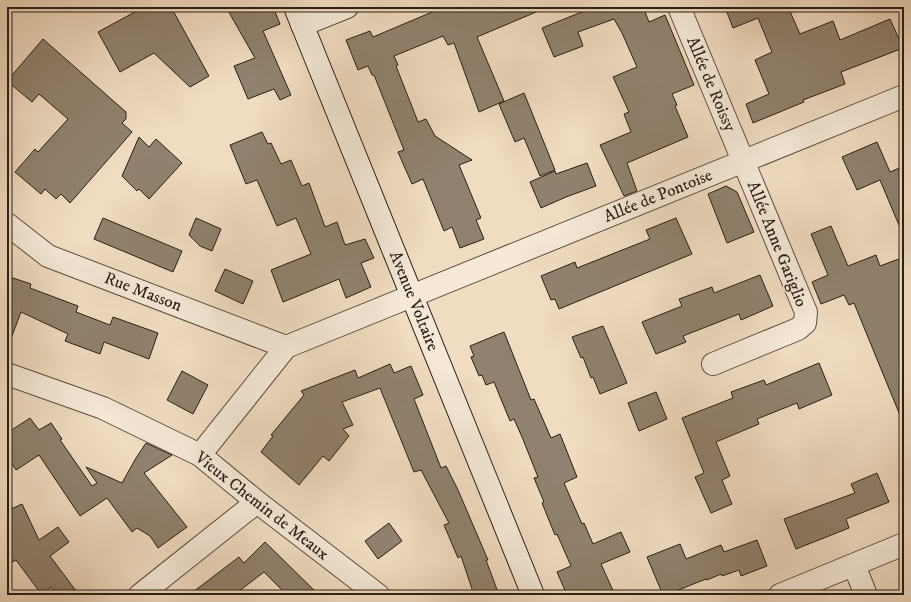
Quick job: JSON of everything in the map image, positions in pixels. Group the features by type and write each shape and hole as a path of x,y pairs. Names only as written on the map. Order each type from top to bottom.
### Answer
{"street":[{"path":"299,16 346,7"},
{"name":"Allée de Roissy","path":"679,7 744,162"},
{"name":"Avenue Voltaire","path":"299,16 533,595"},
{"name":"Allée de Pontoise","path":"412,297 904,96"},
{"name":"Allée Anne Gariglio","path":"713,364 798,330 805,323 806,312 744,162"},
{"name":"Rue Masson","path":"7,224 48,256 286,346"},
{"path":"200,455 286,346 412,297"},
{"name":"Vieux Chemin de Meaux","path":"7,374 103,408 200,455 257,502 378,595"},
{"path":"140,595 257,502"},
{"path":"780,595 904,544"},
{"path":"854,565 866,595"}],"building":[{"path":"144,7 171,7 209,76 190,87 154,53 120,72 98,32"},
{"path":"226,7 273,7 280,24 263,31 291,95 280,100 274,89 248,99 234,66 255,58"},
{"path":"444,7 548,7 477,37 504,101 479,112 454,43 448,45 443,36 394,56 398,65 396,66 418,122 426,119 435,136 472,160 459,165 481,218 476,220 484,239 460,248 452,227 444,231 423,179 412,184 398,152 404,150 374,75 372,75 368,66 358,70 346,40 370,31 373,37"},
{"path":"594,7 643,7 649,22 665,15 694,85 672,94 677,105 675,106 688,137 627,163 637,191 624,196 600,145 631,132 624,114 629,112 613,77 637,67 622,33 614,19 578,32 583,46 554,57 542,28"},
{"path":"725,7 788,7 800,34 833,21 840,40 890,19 903,48 841,72 845,84 803,100 804,102 753,123 746,104 769,94 755,60 772,52 758,18 733,28"},
{"path":"43,39 126,112 126,119 122,123 132,132 70,203 61,194 56,199 45,189 41,194 15,172 35,149 38,152 68,119 39,94 32,102 7,81"},
{"path":"524,93 555,170 540,176 524,138 515,142 499,104"},
{"path":"262,132 268,144 271,143 281,164 291,160 302,186 309,183 325,227 337,222 345,245 365,239 374,258 361,263 371,287 346,298 339,279 283,302 271,270 311,254 296,218 277,226 257,180 246,184 230,145"},
{"path":"139,137 149,147 156,139 182,163 149,199 139,189 137,191 122,176"},
{"path":"877,142 890,172 904,166 904,237 880,180 857,190 842,157"},
{"path":"587,163 596,186 541,208 530,182 555,171 556,174"},
{"path":"726,186 737,192 754,232 727,243 708,194"},
{"path":"103,218 182,251 173,272 94,239"},
{"path":"196,218 221,229 212,251 200,246 189,235"},
{"path":"676,218 692,254 559,309 555,299 551,300 541,276 575,262 577,268 650,239 646,230"},
{"path":"831,226 848,266 876,255 880,266 904,257 904,425 854,303 849,305 844,295 821,304 812,282 828,275 811,234"},
{"path":"225,269 253,281 243,304 215,291"},
{"path":"760,275 773,306 741,320 739,314 683,336 686,342 656,354 642,322 682,306 679,299 712,287 714,293"},
{"path":"7,276 31,284 30,288 78,306 76,312 110,325 113,317 158,333 149,359 104,342 100,354 65,341 68,334 21,312 9,344 7,344"},
{"path":"603,326 627,383 600,394 593,377 591,378 583,357 581,358 572,337"},
{"path":"504,332 531,400 534,399 551,438 560,434 577,477 564,483 582,524 584,523 593,544 621,532 630,552 601,564 615,595 567,595 557,572 571,566 557,534 555,535 542,503 544,502 534,478 538,477 522,437 514,419 510,421 494,382 486,385 482,375 479,376 471,357 474,356 470,346"},
{"path":"819,363 832,395 799,409 797,403 757,419 759,424 716,442 730,476 722,480 732,504 711,513 695,477 704,473 682,418 733,398 731,392 764,380 766,385"},
{"path":"390,364 394,373 411,366 423,395 414,399 441,468 446,466 458,490 488,560 486,560 499,595 474,595 461,556 458,558 444,525 449,523 421,470 414,472 380,388 342,402 353,425 343,429 349,436 329,461 323,456 299,485 261,452 273,436 271,435 304,395 301,391 355,370 358,378"},
{"path":"182,371 208,385 193,414 167,400"},
{"path":"656,392 667,419 639,431 628,403"},
{"path":"30,418 39,430 51,423 62,439 60,440 92,486 97,483 86,467 122,483 146,443 172,455 144,473 187,527 158,548 150,536 137,528 132,532 107,498 80,516 39,455 16,470 7,457 7,433"},
{"path":"877,473 889,502 846,519 849,528 796,549 784,519 855,493 851,484"},
{"path":"22,504 39,540 58,527 69,542 50,556 79,595 56,595 51,587 42,595 16,560 7,565 7,511"},
{"path":"389,523 402,541 378,559 365,541"},
{"path":"757,540 767,566 741,576 739,570 722,576 721,574 666,595 663,595 647,557 680,544 686,559 721,545 724,552"},
{"path":"265,542 319,595 287,595 264,572 234,595 189,595 239,557 244,563"}]}
